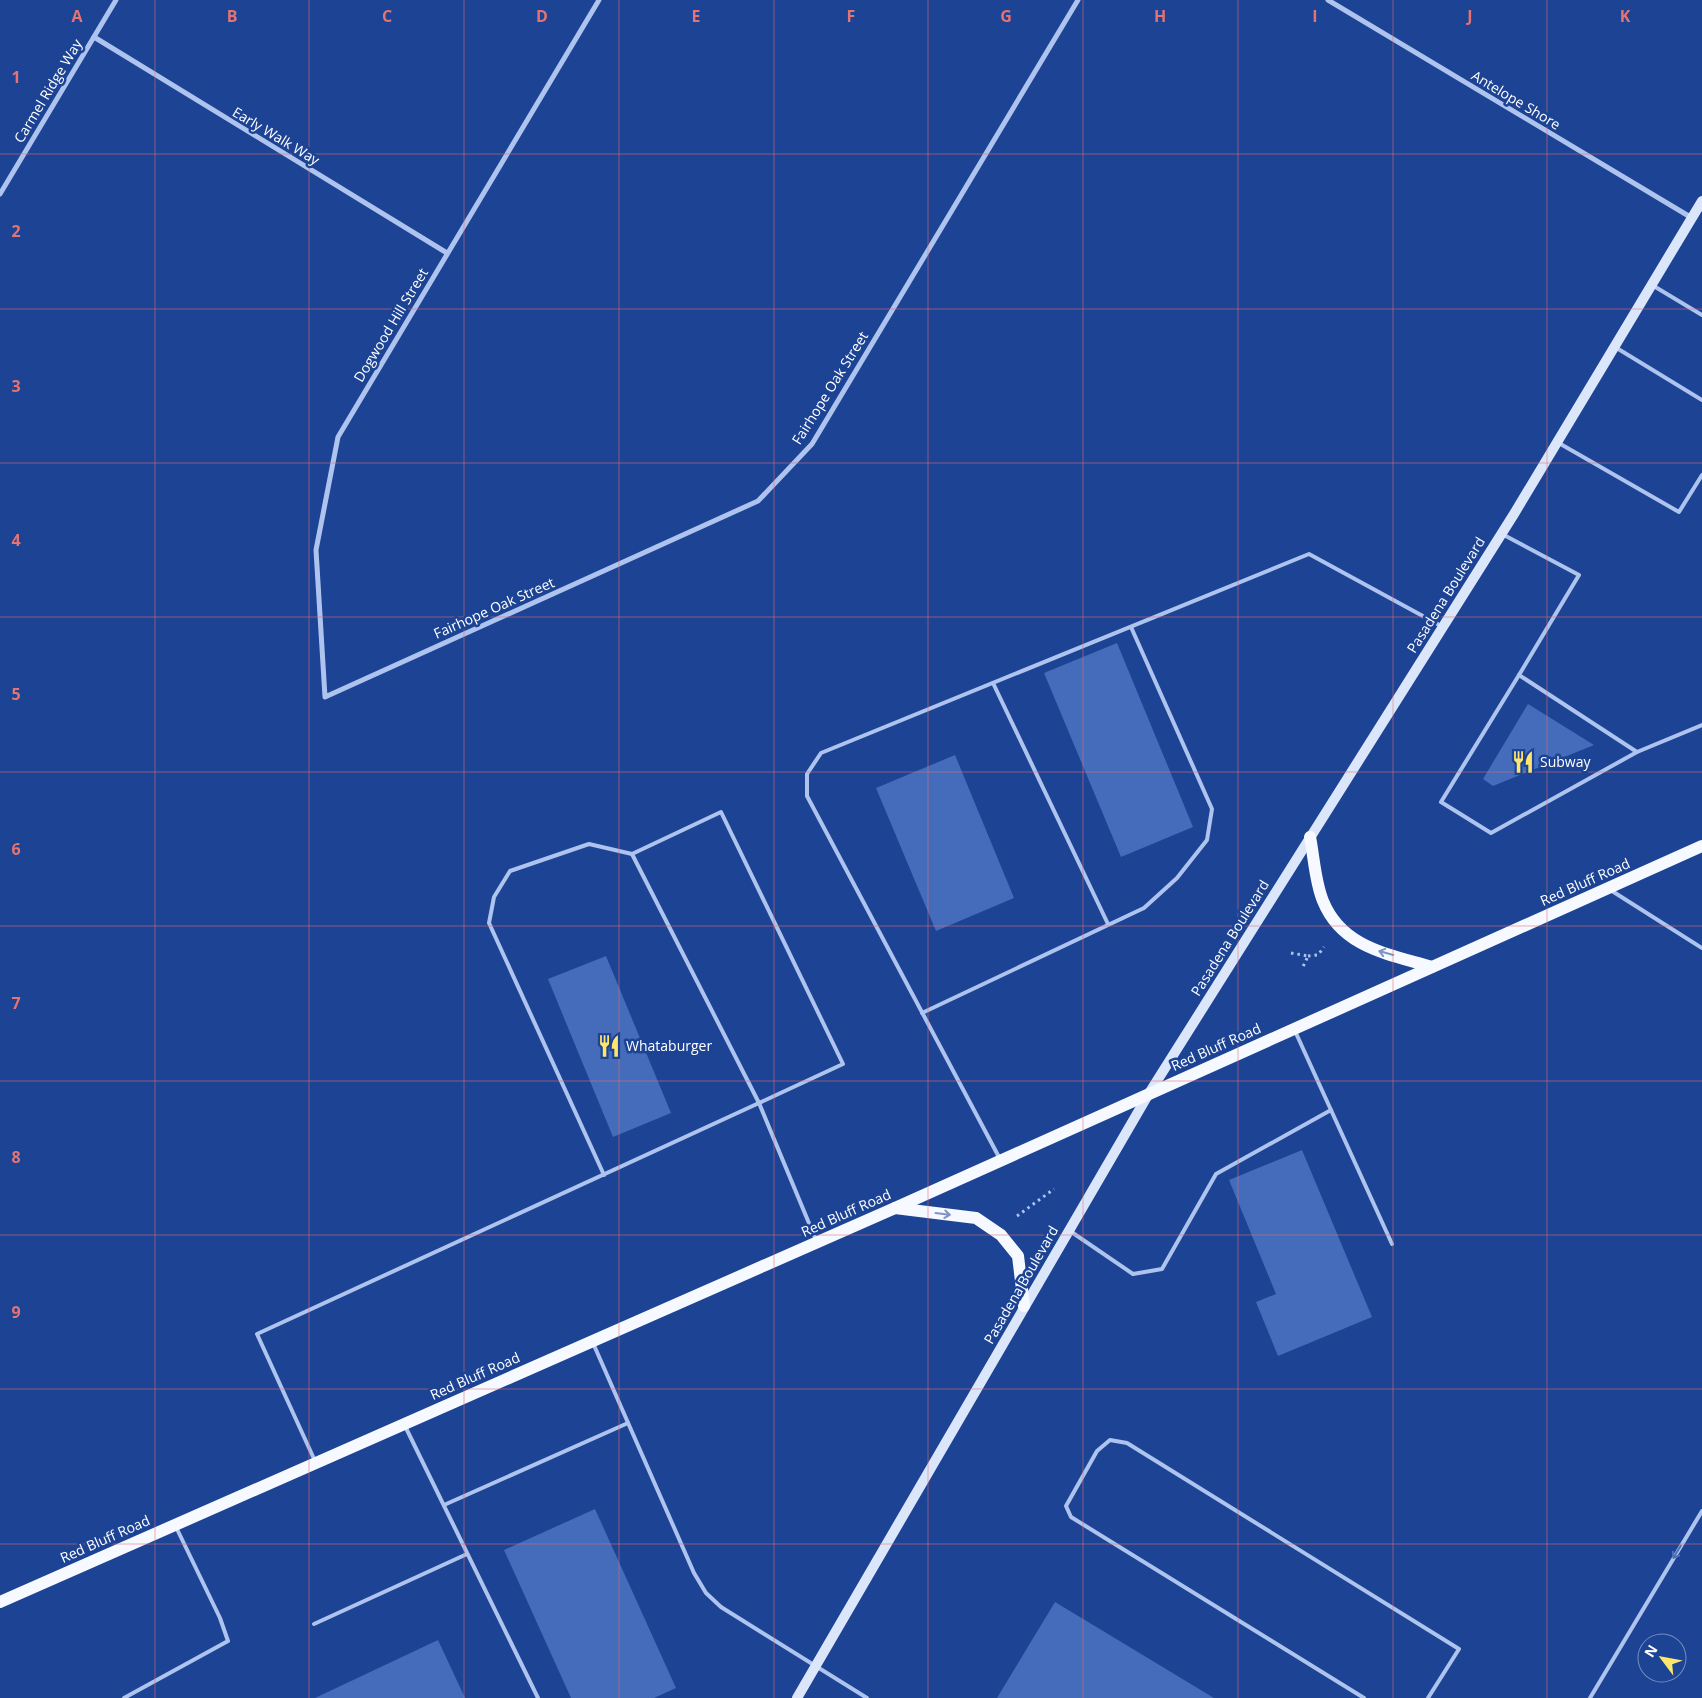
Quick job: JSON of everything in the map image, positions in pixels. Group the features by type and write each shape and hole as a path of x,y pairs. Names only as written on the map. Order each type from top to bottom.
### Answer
{"main road":[{"name":"Pasadena Boulevard","path":"797,1698 1148,1094 1502,534 1702,201"},
{"path":"1310,837 1322,900 1338,927 1368,948 1432,966"},
{"name":"Red Bluff Road","path":"0,1602 894,1208 1702,846"},
{"path":"894,1208 976,1218 1001,1235 1018,1256 1024,1306"}],"street":[{"name":"Carmel Ridge Way","path":"0,194 116,0"},
{"name":"Dogwood Hill Street","path":"325,697 316,550 338,438 598,0"},
{"name":"Fairhope Oak Street","path":"325,697 758,501 812,444 1078,0"},
{"name":"Antelope Shore","path":"1328,0 1692,218"},
{"name":"Early Walk Way","path":"94,37 447,254"}],"lane":[{"path":"1652,286 1702,315"},
{"path":"1614,347 1702,400"},
{"path":"1557,442 1679,512 1702,475"},
{"path":"1502,534 1579,576 1441,802 1491,833 1638,752 1702,725"},
{"path":"1000,1160 807,796 807,774 821,754 1310,554 1443,627"},
{"path":"922,1013 1144,908 1177,878 1207,840 1212,809 1131,627"},
{"path":"1519,675 1638,752"},
{"path":"993,683 1108,924"},
{"path":"316,1463 257,1334 759,1104 843,1064 721,812 632,854 589,844 510,870 494,897 490,923 604,1175"},
{"path":"632,854 759,1104 817,1242"},
{"path":"1608,888 1702,948"},
{"path":"1294,1029 1392,1244"},
{"path":"1068,1230 1133,1274 1162,1269 1216,1174 1332,1110"},
{"path":"592,1341 694,1573 706,1593 721,1607 867,1698"},
{"path":"444,1505 628,1423"},
{"path":"404,1424 538,1698"},
{"path":"1364,1698 1071,1517 1066,1506 1097,1451 1110,1440 1127,1443 1458,1648 1428,1698"},
{"path":"1590,1698 1702,1511"},
{"path":"127,1697 228,1642 220,1618 175,1525"},
{"path":"314,1624 467,1554"}],"path":[{"path":"1291,953 1308,956 1318,955 1328,942"},
{"path":"1302,969 1308,956"},
{"path":"1016,1217 1054,1190"}],"building":[{"path":"1117,643 1193,827 1121,857 1044,673"},
{"name":"Subway","path":"1528,704 1594,745 1493,786 1483,779"},
{"path":"955,755 1014,898 936,931 876,788"},
{"name":"Whataburger","path":"606,956 671,1113 613,1137 548,979"},
{"path":"1302,1150 1372,1317 1278,1356 1256,1302 1276,1294 1229,1180"},
{"path":"595,1509 676,1688 654,1698 571,1698 504,1550"},
{"path":"1055,1602 1214,1698 997,1698"},
{"path":"438,1640 465,1698 315,1698"}],"place":[{"name":"Subway","path":"1523,762"},
{"name":"Whataburger","path":"609,1046"}]}
